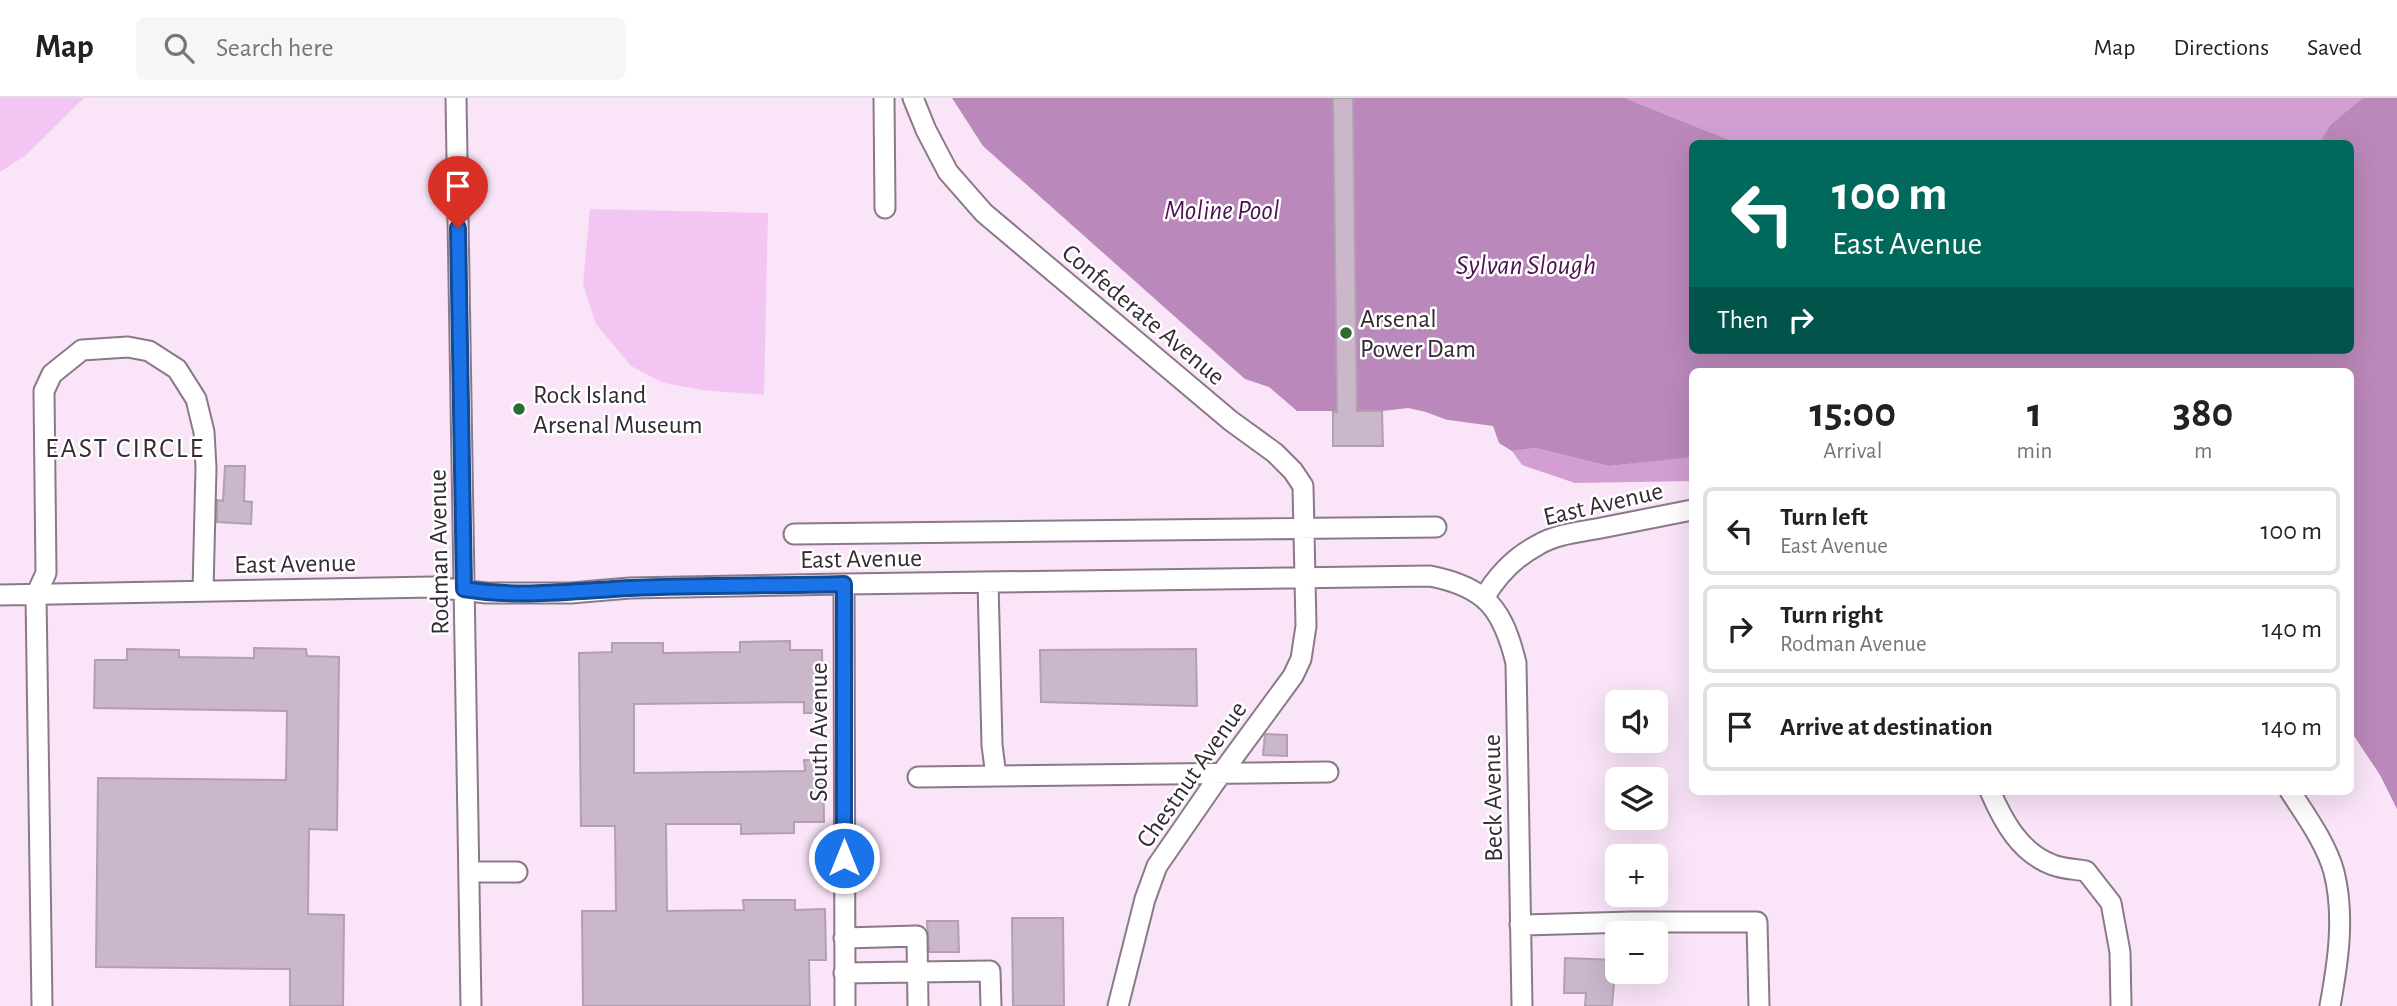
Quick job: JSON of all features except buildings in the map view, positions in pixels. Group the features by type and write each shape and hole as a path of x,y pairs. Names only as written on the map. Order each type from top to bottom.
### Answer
{"street":[{"name":"Rodman Avenue","path":"456,98 471,1006"},
{"path":"884,98 885,208"},
{"name":"Confederate Avenue","path":"913,98 948,172 984,213 1231,421 1275,453 1293,471 1303,486 1304,578"},
{"path":"42,1006 36,595 46,573 44,391 52,374 82,350 128,347 149,351 177,369 196,399 204,432 206,468 203,591"},
{"name":"East Avenue","path":"0,595 433,587 488,593 570,593 631,588 1430,576 1460,584 1484,598 1493,583 1522,554 1541,543 1570,534 1689,511"},
{"path":"794,534 1436,527"},
{"name":"Chestnut Avenue","path":"1118,1006 1157,866 1293,676 1301,659 1306,626 1304,578"},
{"path":"988,582 992,745 996,776"},
{"name":"South Avenue","path":"844,584 845,1006"},
{"name":"Beck Avenue","path":"1484,598 1504,622 1516,663 1522,1006"},
{"path":"918,778 1328,772"},
{"path":"1992,795 2015,838 2042,860 2056,866 2085,871 2112,903 2120,952 2120,1006"},
{"path":"2292,795 2322,843 2333,871 2339,912 2339,939 2330,1006"},
{"path":"469,873 517,872"},
{"path":"1520,925 1757,922 1759,1006"},
{"path":"845,938 917,936 918,1006"},
{"path":"844,974 990,971 990,1006"}],"shaded area":[{"path":"0,98 84,98 26,155 0,172"},
{"path":"1625,98 2362,98 2330,125 2322,140 1730,140"},
{"path":"590,209 768,213 764,395 702,390 664,383 631,366 596,324 583,284"},
{"path":"1535,448 1609,466 1689,456 1689,481 1575,483 1522,465 1512,451"}],"water":[{"name":"Sylvan Slough","path":"952,98 1625,98 1730,140 1689,140 1689,354 2354,354 2354,140 2322,140 2330,125 2362,98 2397,98 2397,809 2380,775 2354,736 2354,368 1689,368 1689,457 1609,466 1535,448 1512,451 1499,443 1493,426 1382,411 1297,411 1269,387 1245,379 983,146"}],"pier":[{"path":"1408,408 1426,412 1449,423 1382,414 1382,411"}],"place":[{"name":"Arsenal Power Dam","path":"1346,333"},
{"name":"Rock Island Arsenal Museum","path":"519,409"}],"district":[{"name":"EAST CIRCLE","path":"125,447"}],"route":[{"path":"458,228 464,589 488,593 570,593 631,588 844,584 844,858"}],"water label":[{"name":"Moline Pool","path":"1222,209"}]}
